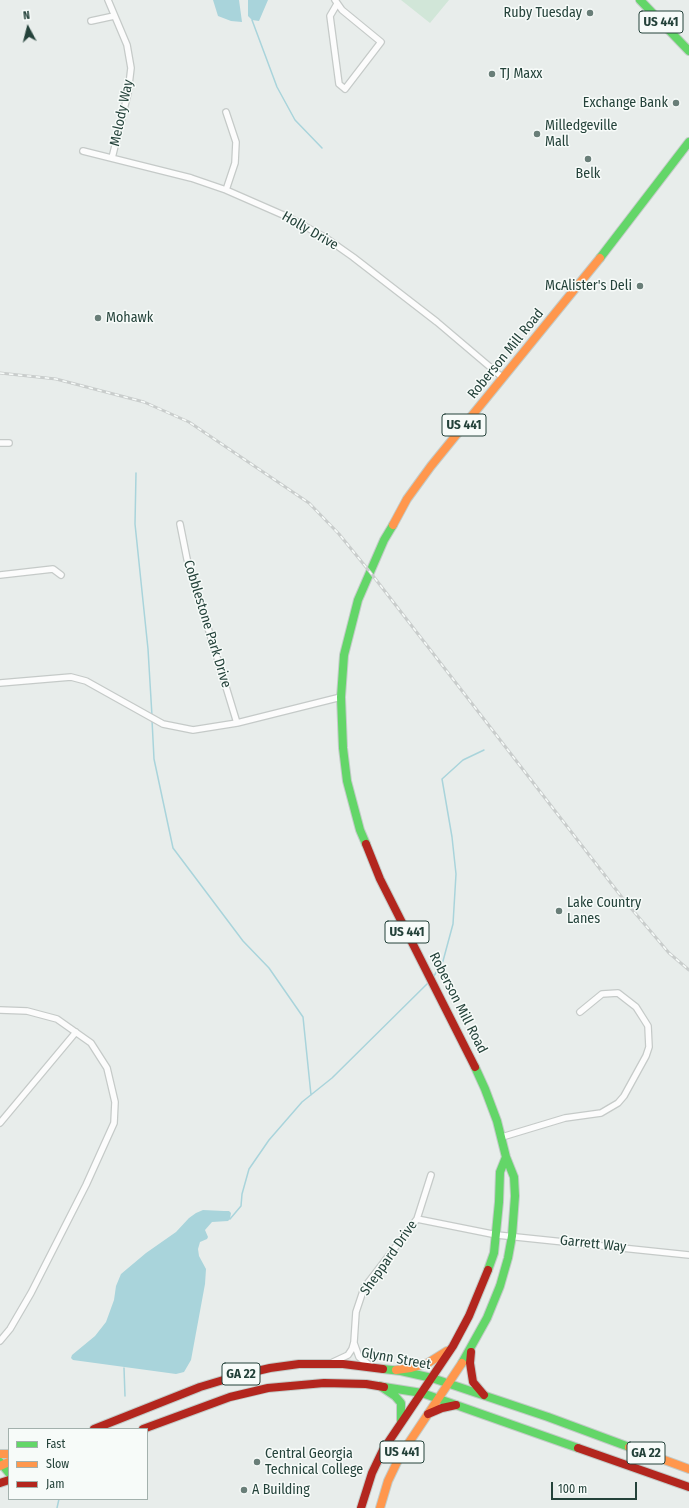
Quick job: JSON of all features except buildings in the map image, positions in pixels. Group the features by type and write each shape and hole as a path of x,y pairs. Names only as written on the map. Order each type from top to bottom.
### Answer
{"main road":[{"name":"US 441","path":"640,0 689,51"},
{"name":"Roberson Mill Road","path":"438,1399 471,1348 487,1318 500,1286 512,1236 515,1196 514,1177 506,1157 502,1137 485,1089 380,879 366,847 355,814 347,781 343,748 341,697 344,655 364,586 384,540 401,508 420,482 621,232 689,142"},
{"name":"Roberson Mill Road","path":"422,1393 453,1346 483,1285 494,1253 497,1235 500,1172 506,1157"},
{"path":"396,1370 411,1368 428,1363 453,1346"},
{"path":"471,1348 471,1375 473,1382 484,1395"},
{"name":"Glynn Street","path":"97,1428 200,1387 240,1374 284,1366 329,1363 396,1370 432,1378 548,1417 689,1469"},
{"name":"Glynn Street","path":"146,1428 230,1397 268,1388 324,1383 380,1386 422,1393 689,1487"},
{"path":"380,1386 395,1396 401,1403 402,1413 400,1424"},
{"name":"US 441","path":"361,1508 367,1487 378,1461 390,1439 422,1393"},
{"name":"US 441","path":"380,1508 388,1481 400,1456 438,1399"},
{"path":"428,1414 442,1408 456,1405"}],"street":[{"name":"Melody Way","path":"108,0 127,45 131,68 128,93 112,158"},
{"path":"336,2 342,10 381,42 345,89 339,84 330,16 336,2"},
{"path":"91,21 114,16"},
{"path":"226,112 236,142 235,163 226,190"},
{"name":"Holly Drive","path":"83,151 192,178 226,190 290,218 326,238 353,257 437,322 504,378"},
{"path":"0,442 9,443"},
{"name":"Cobblestone Park Drive","path":"180,524 187,559 237,724"},
{"path":"0,575 53,569 61,575"},
{"path":"0,683 71,677 86,681 163,724 193,730 237,724 341,697"},
{"path":"502,1137 565,1118 601,1113 618,1103 627,1091 646,1056 649,1047 648,1026 636,1007 618,993 602,994 580,1012"},
{"path":"0,1010 27,1011 57,1019 92,1043 107,1068 116,1102 114,1123 59,1242 32,1293 10,1329 0,1341"},
{"path":"0,1124 76,1032"},
{"name":"Sheppard Drive","path":"329,1363 342,1359 348,1355 354,1342 356,1312 364,1288 417,1219 431,1175"},
{"name":"Garrett Way","path":"417,1219 497,1235 689,1255"},
{"name":"Sheppard Drive","path":"354,1342 359,1357 372,1367"}],"green space":[{"path":"401,0 449,0 430,23"}],"water":[{"path":"213,0 239,0 242,22 231,21 218,16"},
{"path":"248,0 268,0 259,21 252,20 248,16"},
{"path":"203,1210 229,1211 231,1213 228,1221 212,1222 205,1230 208,1237 207,1239 200,1242 198,1249 199,1256 206,1269 205,1284 191,1360 184,1372 176,1374 73,1360 71,1358 72,1355 95,1336 106,1322 121,1274 146,1253 176,1232 189,1218"}],"waterway":[{"path":"252,20 277,87 295,120 322,148"},
{"path":"136,473 135,524 148,649 152,716"},
{"path":"152,720 154,759 173,848 243,941 269,968 303,1017 311,1095"},
{"path":"434,976 443,961 453,924 456,874 452,837 442,779 463,760 484,750"},
{"path":"230,1219 241,1206 242,1194 249,1169 269,1140 302,1102 332,1078 428,983"},
{"path":"124,1368 125,1396"},
{"path":"57,1508 59,1500"}],"railway":[{"path":"0,373 56,379 144,402 189,422 309,503 339,534 370,572 624,900 669,953 689,970"}],"traffic: fast":[{"path":"640,0 689,51"},
{"path":"600,258 689,142"},
{"path":"366,844 360,830 347,781 343,748 341,697 344,655 358,600 384,540 393,525"},
{"path":"462,1363 487,1318 500,1286 508,1258 512,1236 515,1196 514,1177 506,1157 497,1121 475,1067"},
{"path":"488,1270 494,1253 499,1202 500,1172 506,1157"},
{"path":"383,1369 401,1371 432,1378 548,1417 629,1447"},
{"path":"380,1386 395,1396 401,1403 401,1421"},
{"path":"384,1387 422,1393 578,1448"},
{"path":"0,1462 8,1472"}],"traffic: slow":[{"path":"393,525 407,499 431,466 600,258"},
{"path":"396,1370 411,1368 428,1363 447,1351"},
{"path":"380,1508 388,1481 400,1456 462,1363"},
{"path":"629,1447 689,1469"},
{"path":"0,1454 8,1454"},
{"path":"0,1466 8,1462"}],"traffic: jam":[{"path":"366,844 380,879 475,1067"},
{"path":"361,1508 372,1473 383,1450 453,1346 469,1316 488,1270"},
{"path":"471,1352 470,1363 473,1382 484,1395"},
{"path":"97,1428 200,1387 270,1368 299,1364 343,1364 383,1369"},
{"path":"146,1428 230,1397 268,1388 324,1383 366,1384 384,1387"},
{"path":"428,1414 442,1408 456,1405"},
{"path":"578,1448 689,1487"},
{"path":"0,1483 8,1480"}],"place":[{"name":"Ruby Tuesday","path":"590,13"},
{"name":"TJ Maxx","path":"492,74"},
{"name":"Exchange Bank","path":"676,103"},
{"name":"Milledgeville Mall","path":"537,134"},
{"name":"Belk","path":"588,159"},
{"name":"McAlister's Deli","path":"640,286"},
{"name":"Mohawk","path":"98,318"},
{"name":"Lake Country Lanes","path":"559,911"},
{"name":"Central Georgia Technical College","path":"257,1462"},
{"name":"A Building","path":"244,1490"}]}
